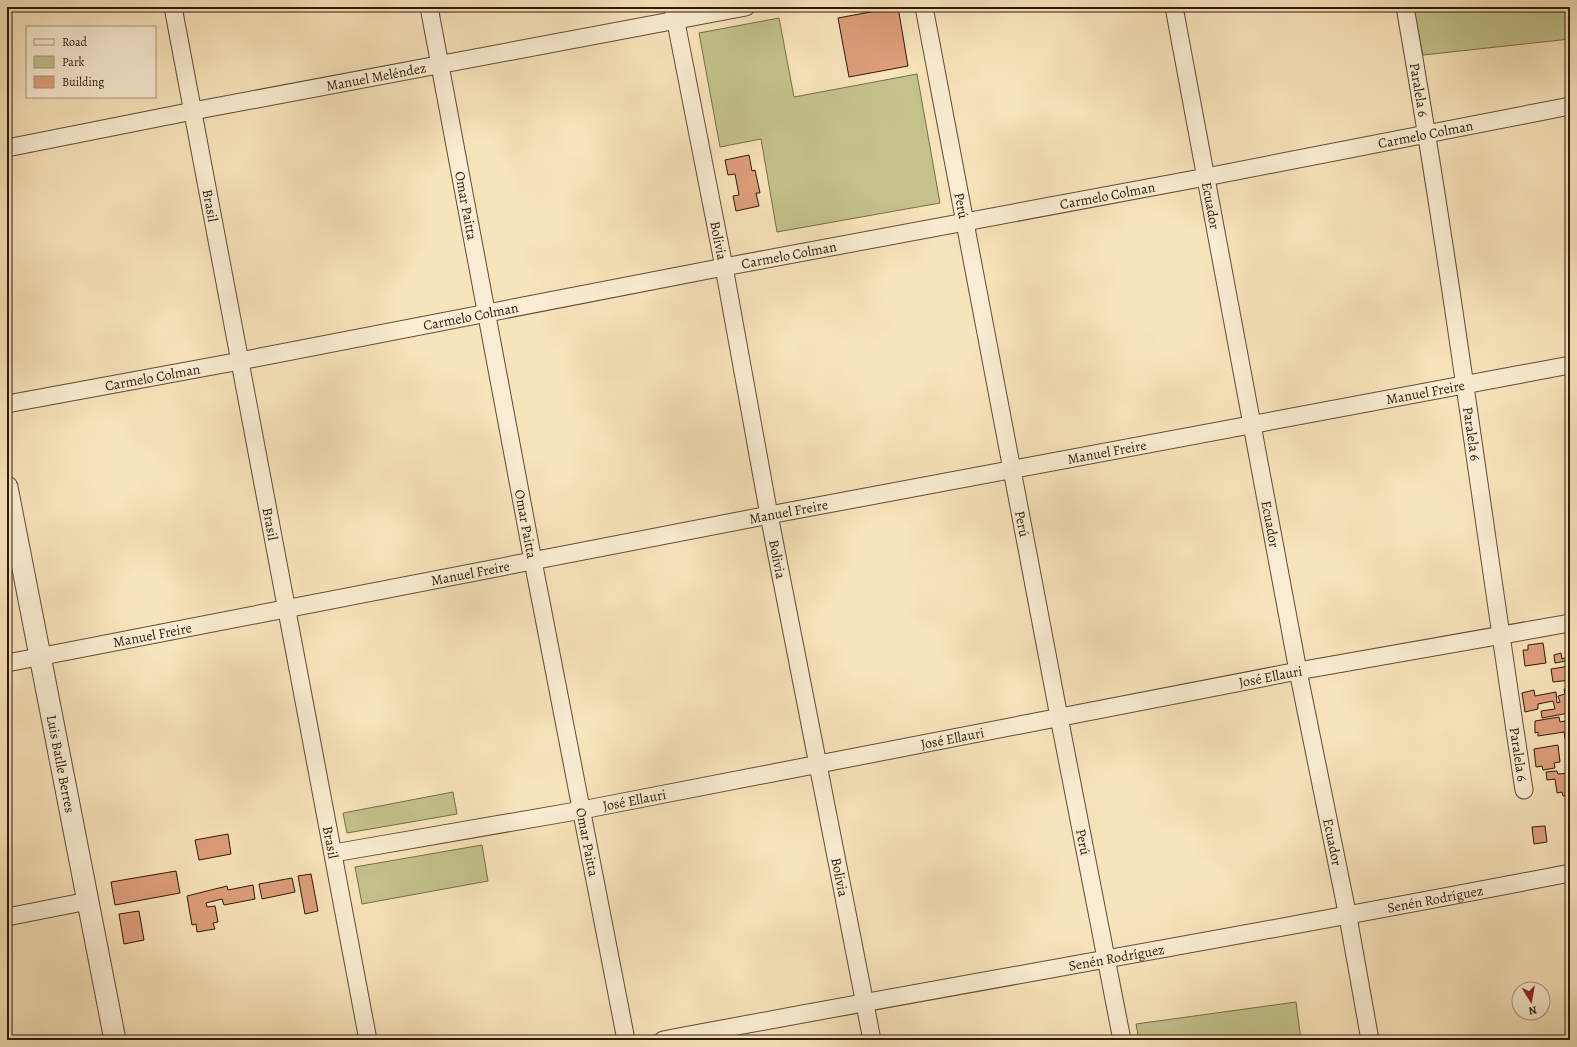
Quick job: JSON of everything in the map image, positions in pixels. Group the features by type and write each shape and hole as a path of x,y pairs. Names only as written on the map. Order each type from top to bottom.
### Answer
{"street":[{"name":"Brasil","path":"173,7 286,608 334,853 368,1040"},
{"name":"Omar Paitta","path":"429,7 533,561 626,1040"},
{"name":"Manuel Meléndez","path":"7,148 193,110 440,65 674,14 746,7"},
{"name":"Perú","path":"924,7 1122,1040"},
{"name":"Ecuador","path":"1174,7 1298,671 1348,917 1370,1040"},
{"name":"Paralela 6","path":"1405,7 1427,133 1466,385 1500,636 1524,790"},
{"name":"Bolivia","path":"674,14 724,267 769,515 817,764 872,1040"},
{"name":"Carmelo Colman","path":"7,404 240,361 966,221 1206,177 1570,106"},
{"name":"Manuel Freire","path":"7,663 769,515 1570,365"},
{"name":"Luis Batlle Berres","path":"7,487 115,1040"},
{"name":"José Ellauri","path":"334,853 582,810 1298,671 1570,623"},
{"name":"Senén Rodríguez","path":"663,1040 864,1002 1348,917 1570,873"},
{"path":"7,916 88,901"}],"green space":[{"path":"1413,7 1570,7 1570,39 1423,55"},
{"path":"779,18 794,97 917,74 940,203 777,232 761,139 720,147 699,33"},
{"path":"453,792 457,814 347,833 343,813"},
{"path":"482,845 488,881 362,904 355,867"},
{"path":"1296,1002 1301,1040 1139,1040 1136,1024"}],"building":[{"path":"898,7 908,66 849,77 838,18"},
{"path":"749,155 752,171 755,170 760,193 756,193 759,206 736,211 733,196 739,195 735,174 728,175 725,160"},
{"path":"1543,643 1546,663 1525,666 1523,650 1528,650 1528,645"},
{"path":"1561,653 1562,659 1565,658 1566,661 1555,663 1554,655"},
{"path":"1570,666 1570,680 1553,682 1551,669"},
{"path":"1570,688 1570,704 1568,706 1569,713 1542,718 1541,711 1555,709 1553,701 1538,704 1538,709 1525,712 1522,693 1534,690 1535,696 1556,692 1557,703 1560,702 1558,696 1565,694 1564,689"},
{"path":"1559,717 1560,722 1570,720 1570,738 1565,739 1564,732 1538,736 1538,732 1535,733 1535,721"},
{"path":"1558,745 1560,762 1554,763 1555,768 1543,770 1542,766 1536,767 1534,749"},
{"path":"1557,771 1558,774 1570,773 1570,795 1563,796 1562,792 1557,793 1555,779 1547,780 1546,772"},
{"path":"1570,798 1570,812 1567,812 1566,799"},
{"path":"1545,826 1547,842 1534,844 1532,827"},
{"path":"228,834 231,854 199,860 195,840"},
{"path":"176,871 180,893 115,905 111,882"},
{"path":"311,874 318,911 305,914 298,876"},
{"path":"292,878 295,892 262,899 259,884"},
{"path":"253,885 255,899 224,905 222,899 206,903 207,907 215,906 218,922 213,923 215,929 197,932 196,924 192,925 187,896 227,886 228,890"},
{"path":"139,911 144,940 124,944 119,914"}]}
